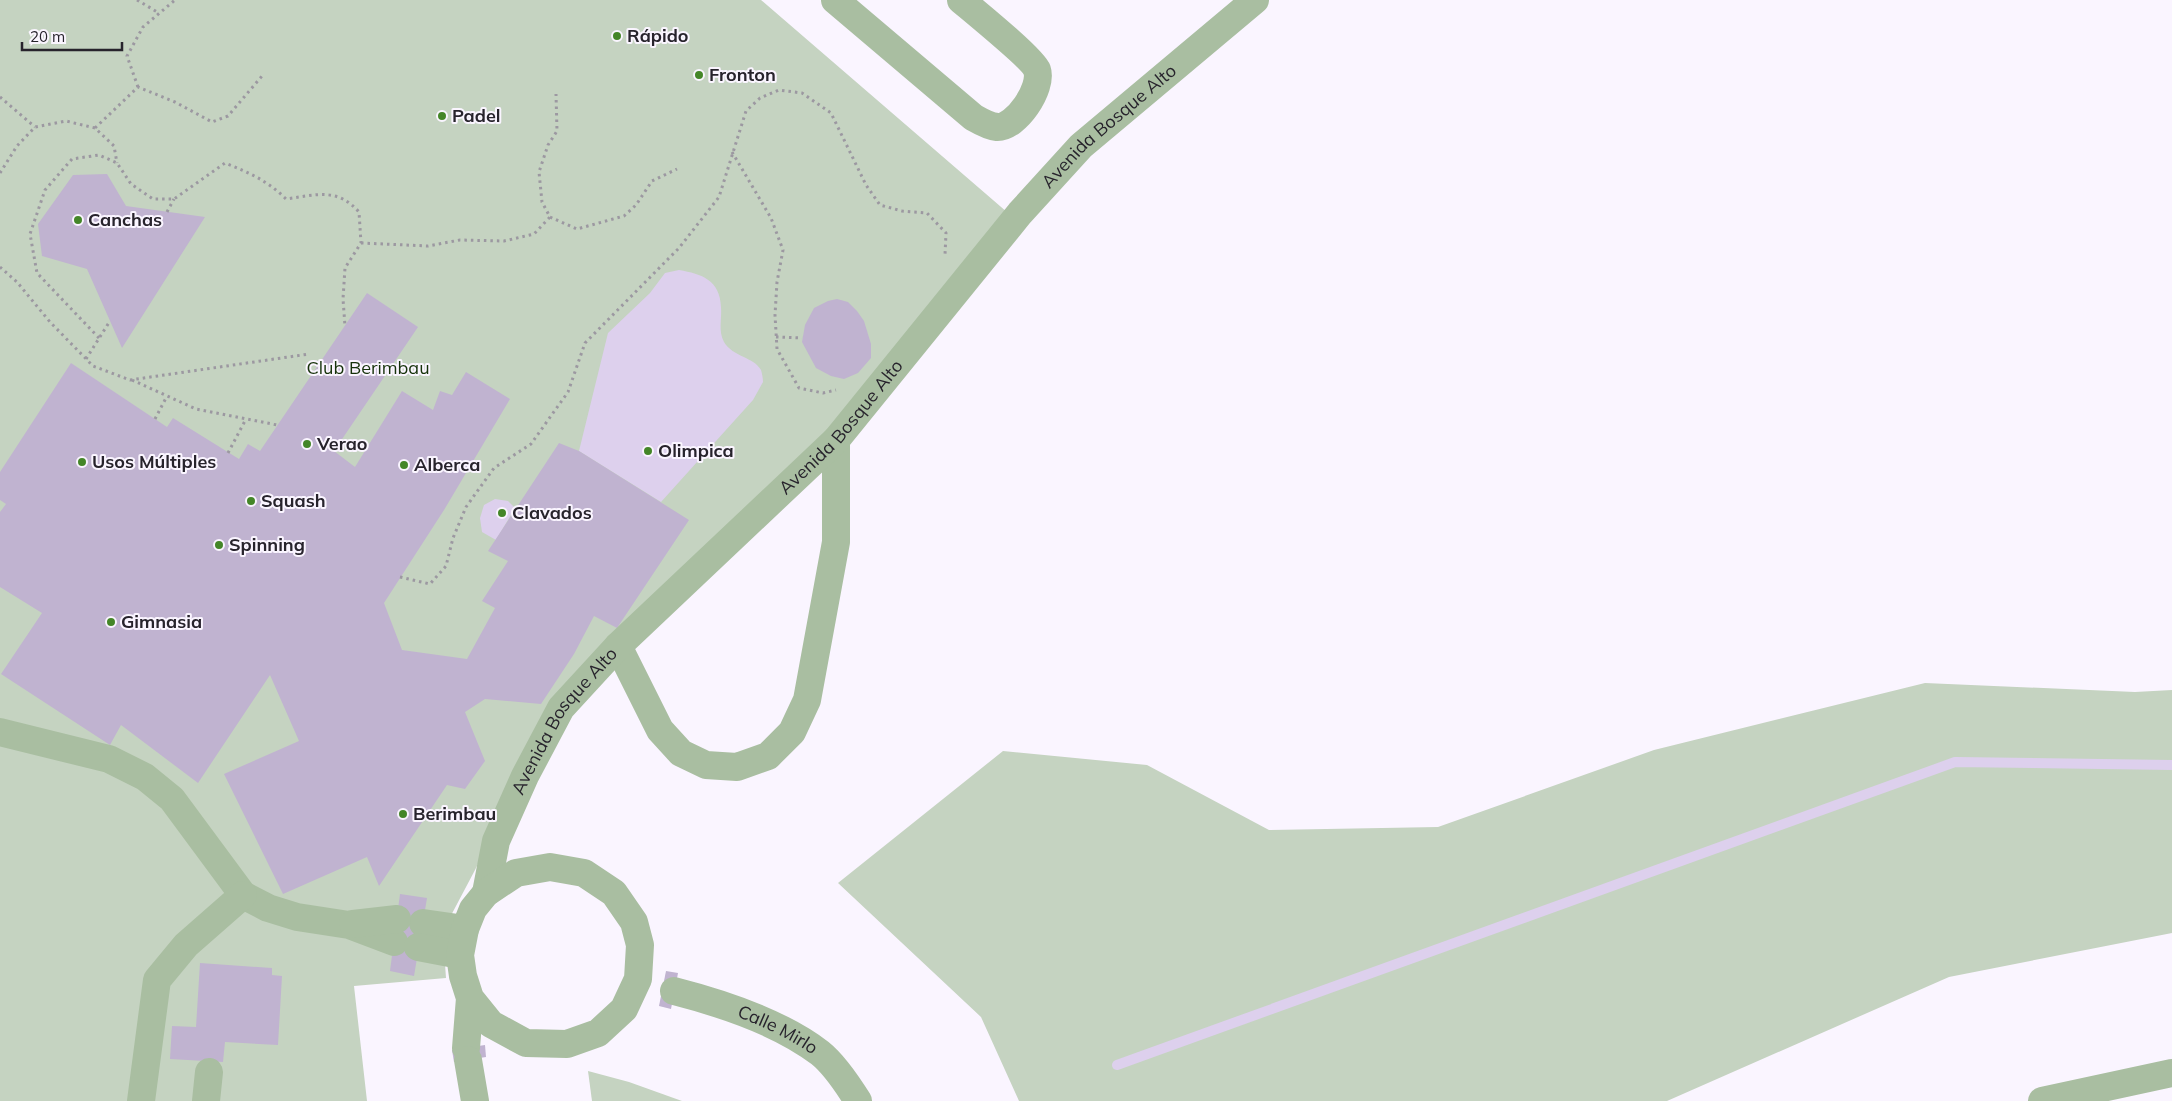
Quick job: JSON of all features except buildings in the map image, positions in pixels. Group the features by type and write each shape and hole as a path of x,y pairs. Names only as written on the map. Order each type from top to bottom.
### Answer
{"street":[{"path":"835,0 973,116 986,124 998,127 1011,123 1034,94 1038,83 1037,69 1025,56 961,0"},
{"name":"Avenida Bosque Alto","path":"486,893 496,841 525,776 561,708 618,646 836,440 1020,213 1081,146 1255,0"},
{"path":"618,646 660,730 681,753 706,765 737,767 768,756 792,732 807,700 836,542 836,440"},
{"path":"0,732 109,759 145,777 172,799 213,851 243,895 268,908 297,917 462,942"},
{"path":"550,867 584,873 614,893 634,922 640,945 658,986 624,1009 598,1033 567,1044 526,1043 491,1024 470,998 462,976 462,942 473,909 486,893 516,873 550,867"},
{"path":"141,1101 157,980 186,945 243,895"},
{"name":"Calle Mirlo","path":"658,986 737,1010 806,1044 820,1053 850,1087 858,1101"},
{"path":"470,998 467,1054 474,1101"},
{"path":"206,1101 209,1072"},
{"path":"2042,1101 2172,1073"}],"path":[{"path":"137,0 159,13"},
{"path":"175,0 142,27 127,56 138,87 175,102 212,122 228,116 262,76"},
{"path":"95,128 138,87"},
{"path":"400,577 430,584 446,566 453,538 466,507 494,468 531,444 568,392 585,343 679,248 719,197 746,111 760,98 779,90 802,93 831,113 866,185 880,205 902,211 927,213 946,233 945,261"},
{"path":"556,94 557,131 548,145 539,172 542,202 550,217 577,229 624,216 636,205 652,181 677,169"},
{"path":"0,97 35,127"},
{"path":"0,173 17,146 35,127 66,121 95,128 114,146 117,164 131,184 153,199 174,199"},
{"path":"732,152 771,218 783,250 777,282 776,349 799,388 823,393 838,390"},
{"path":"99,338 37,273 30,234 45,190 72,159 99,155 117,164"},
{"path":"167,212 174,199 224,163 253,173 286,199 321,195 340,196 359,212 361,243 345,268 343,299 345,326"},
{"path":"361,243 428,246 460,240 504,241 534,234 550,217"},
{"path":"0,267 17,282 50,322 93,366 132,380 196,409 278,425"},
{"path":"86,359 110,321"},
{"path":"776,337 802,338"},
{"path":"132,380 309,354"},
{"path":"154,419 167,396"},
{"path":"228,453 246,419"}],"green space":[{"name":"Club Berimbau","path":"0,0 761,0 1015,219 840,427 623,632 523,771 447,923 444,950 446,978 354,986 367,1101 0,1101"},
{"path":"1925,683 2135,692 2172,690 2172,933 1949,977 1667,1101 1019,1101 981,1017 838,883 1003,751 1147,765 1269,830 1438,827 1654,750"},
{"path":"588,1071 629,1082 682,1101 592,1101"}],"shaded area":[{"path":"679,270 702,276 713,284 720,298 721,329 724,342 733,351 758,366 761,370 763,382 753,400 661,502 579,451 608,333 650,293 665,273"},
{"path":"495,499 508,501 515,508 496,540 482,532 480,518 484,505"}],"waterway":[{"path":"1117,1065 1955,762 2172,765"}],"place":[{"name":"Rápido","path":"617,36"},
{"name":"Fronton","path":"699,75"},
{"name":"Padel","path":"442,116"},
{"name":"Canchas","path":"78,220"},
{"name":"Verao","path":"307,444"},
{"name":"Olimpica","path":"648,451"},
{"name":"Usos Múltiples","path":"82,462"},
{"name":"Alberca","path":"404,465"},
{"name":"Squash","path":"251,501"},
{"name":"Clavados","path":"502,513"},
{"name":"Spinning","path":"219,545"},
{"name":"Gimnasia","path":"111,622"},
{"name":"Berimbau","path":"403,814"}]}
